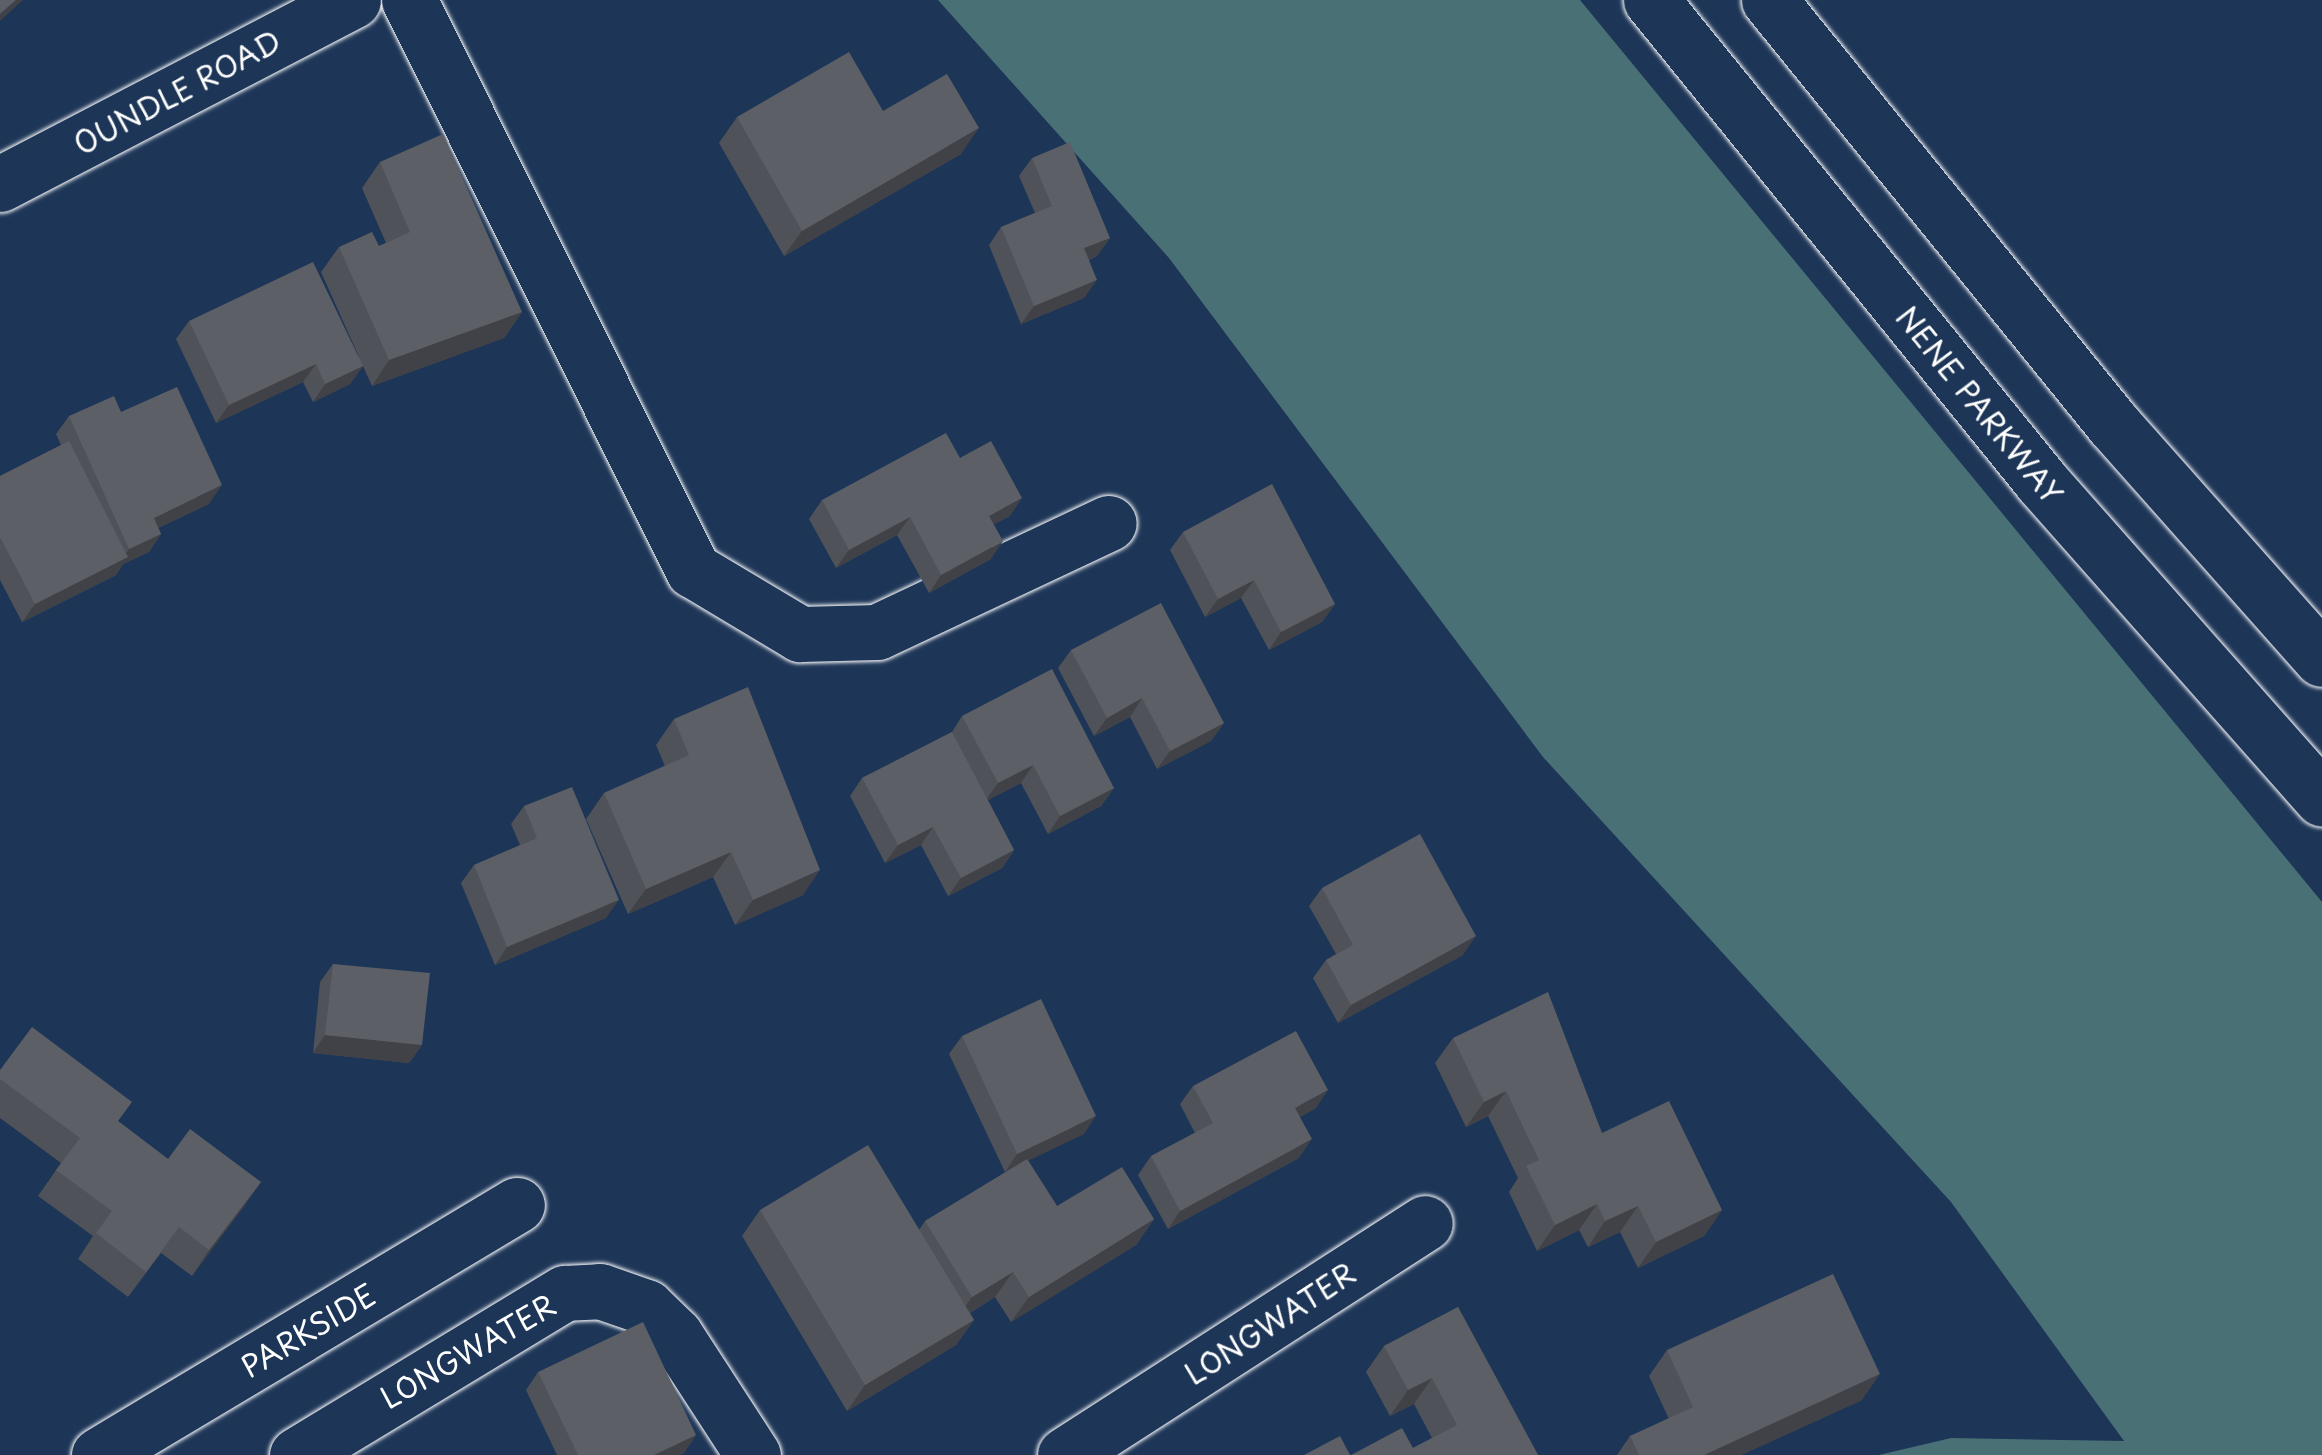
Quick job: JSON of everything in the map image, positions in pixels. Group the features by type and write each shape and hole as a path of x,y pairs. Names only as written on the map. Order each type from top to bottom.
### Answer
{"main road":[{"name":"OUNDLE ROAD","path":"0,184 353,0"},
{"path":"409,0 693,570 800,634 877,632 1109,523"},
{"name":"NENE PARKWAY","path":"1651,0 2041,482 2322,799"},
{"path":"1769,0 2113,424 2322,659"},
{"name":"PARKSIDE","path":"98,1455 517,1205"},
{"name":"LONGWATER","path":"1065,1455 1425,1223"},
{"name":"LONGWATER","path":"297,1455 565,1293 600,1291 646,1307 674,1335 753,1455"}],"green space":[{"path":"938,0 1580,0 2322,902 2322,1455 1879,1455 1951,1438 2124,1441 1951,1202 1543,757 1169,258"}],"building":[{"path":"0,0 16,0 0,14"},
{"path":"849,52 883,111 947,74 979,128 802,231 737,117"},
{"path":"443,134 522,312 389,360 339,247 372,232 379,246 410,232 380,162"},
{"path":"1070,142 1110,238 1084,248 1097,280 1034,306 1001,227 1052,206 1032,158"},
{"path":"313,262 363,366 325,384 316,364 229,405 189,321"},
{"path":"177,387 222,485 154,518 161,534 129,549 69,416 114,396 121,412"},
{"path":"946,433 960,458 991,441 1022,498 989,516 1003,541 941,575 910,517 849,550 822,500"},
{"path":"69,441 128,557 35,604 0,537 0,476"},
{"path":"1272,484 1335,604 1281,632 1254,580 1218,599 1183,532"},
{"path":"1161,603 1224,723 1170,751 1142,698 1107,718 1071,650"},
{"path":"1052,669 1114,788 1060,816 1033,765 998,783 962,716"},
{"path":"748,687 820,870 753,900 731,852 646,889 604,793 689,755 674,719"},
{"path":"952,732 1014,850 961,878 933,827 898,845 862,778"},
{"path":"572,787 619,900 507,947 474,865 537,838 524,806"},
{"path":"1420,834 1476,936 1351,1005 1326,960 1353,945 1322,888"},
{"path":"333,964 430,973 422,1045 325,1035"},
{"path":"1548,992 1602,1133 1669,1101 1722,1210 1656,1242 1638,1206 1605,1221 1597,1204 1555,1225 1526,1166 1539,1160 1506,1091 1484,1102 1453,1038"},
{"path":"1041,999 1096,1116 1017,1154 962,1036"},
{"path":"32,1027 132,1102 118,1121 168,1159 190,1129 261,1182 209,1250 179,1227 146,1272 96,1233 112,1211 56,1170 80,1138 0,1079 0,1070"},
{"path":"1296,1031 1328,1090 1295,1108 1312,1139 1180,1211 1151,1156 1213,1123 1193,1086"},
{"path":"868,1145 974,1320 865,1385 760,1210"},
{"path":"1027,1159 1057,1206 1122,1167 1154,1219 1029,1297 1013,1272 972,1297 925,1221"},
{"path":"1833,1274 1880,1374 1704,1455 1639,1455 1630,1436 1693,1407 1667,1350"},
{"path":"1458,1307 1538,1455 1351,1455 1402,1428 1413,1448 1457,1425 1432,1378 1408,1390 1384,1346"},
{"path":"643,1322 696,1435 654,1455 578,1455 538,1372"},
{"path":"1340,1436 1350,1455 1304,1455"}]}
